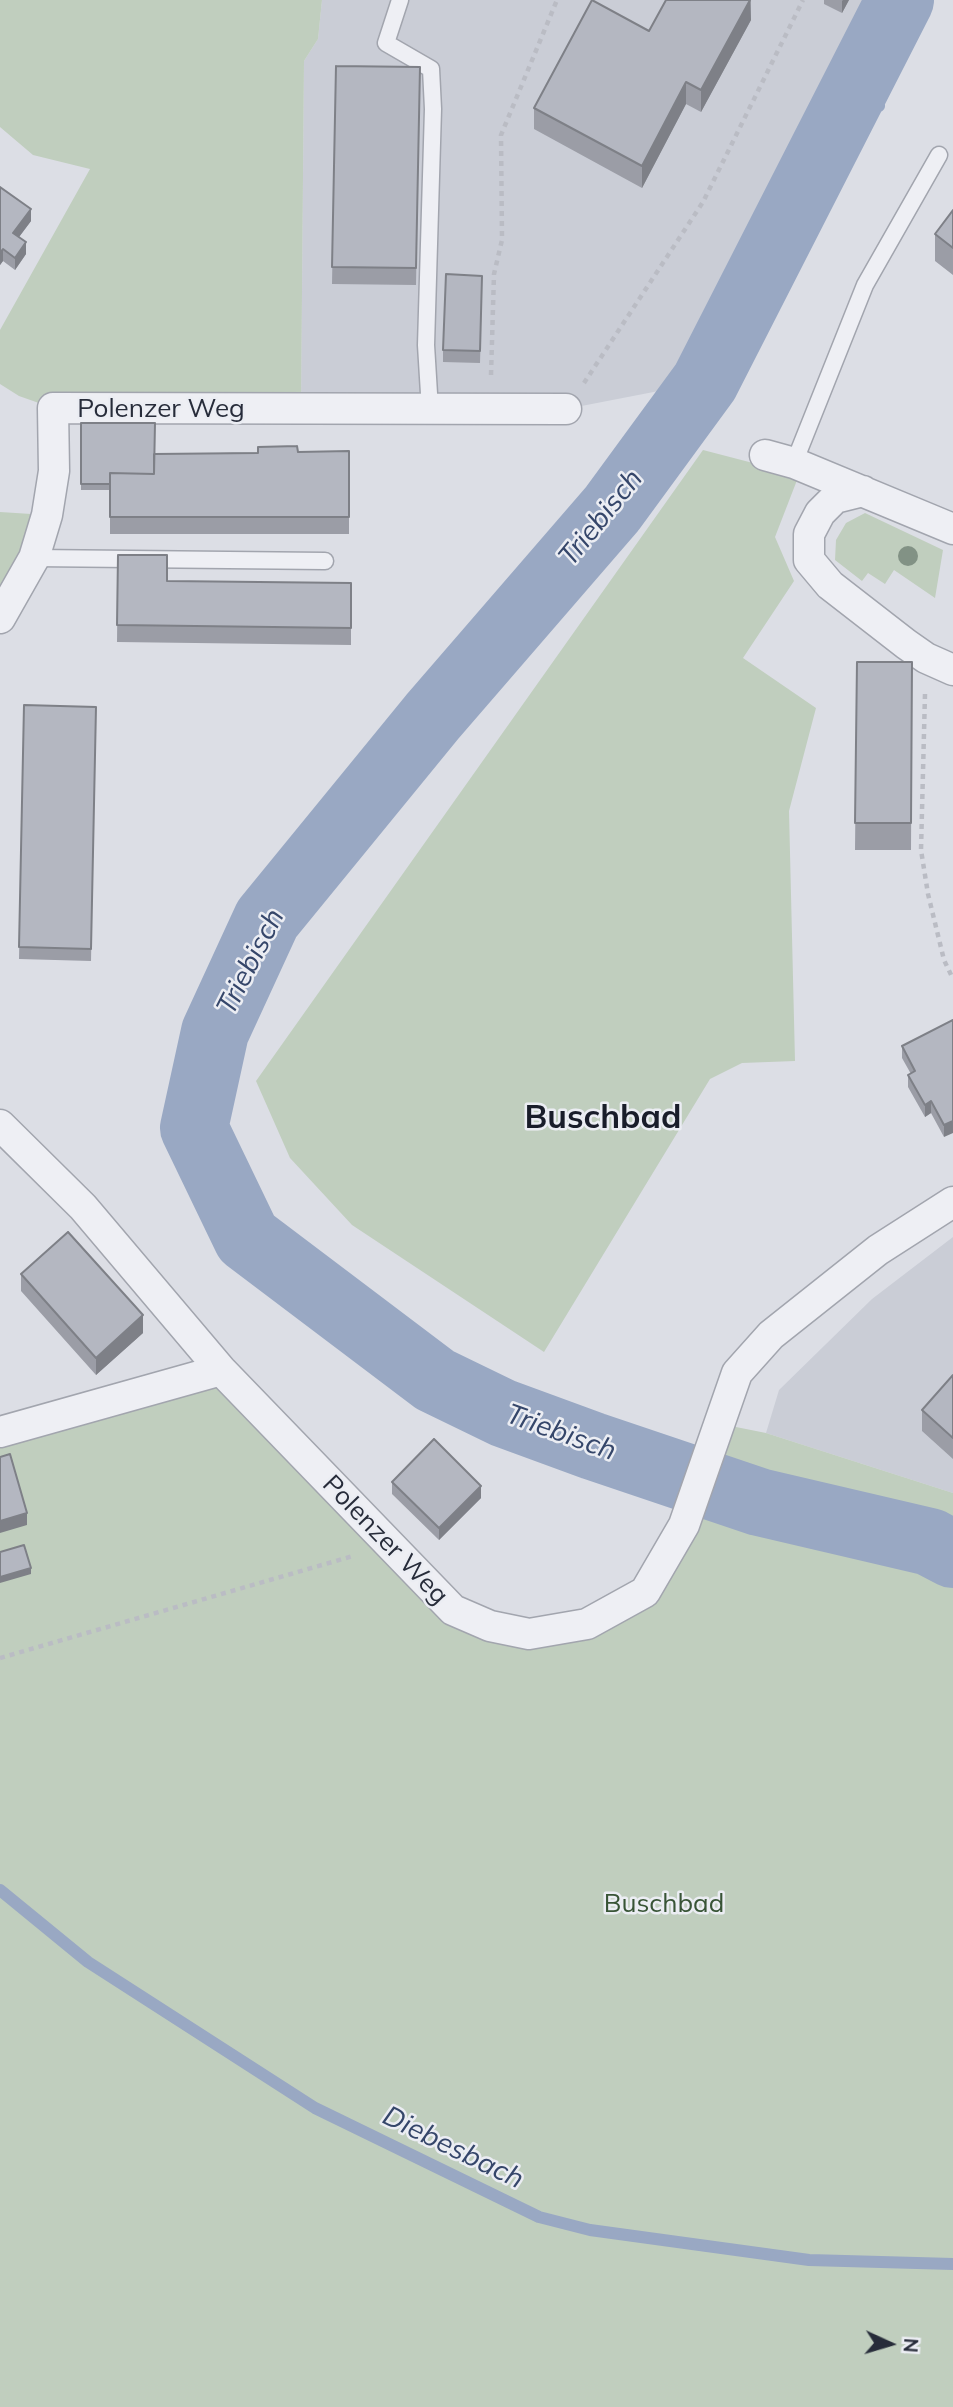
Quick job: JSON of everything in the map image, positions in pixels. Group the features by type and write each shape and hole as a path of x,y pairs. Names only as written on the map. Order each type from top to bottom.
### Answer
{"street":[{"name":"Polenzer Weg","path":"0,618 34,558 47,515 54,471 53,408 566,409"},
{"path":"765,455 794,463 953,529"},
{"path":"863,491 835,498 820,513 809,534 809,560 830,585 939,664"},
{"name":"Polenzer Weg","path":"0,1125 83,1207 221,1370 453,1610 490,1626 529,1634 587,1624 645,1592 684,1525 737,1373 771,1335 877,1250 953,1202"},
{"path":"0,1432 221,1370"}],"lane":[{"path":"400,0 386,43 430,69 433,109 426,345 430,410"},
{"path":"794,463 865,285 939,155"},
{"path":"34,558 324,561"}],"path":[{"path":"491,408 494,274 502,240 501,135 557,0"},
{"path":"566,409 703,202 803,0"},
{"path":"939,664 922,850 928,894 944,960 953,979"},
{"path":"0,1658 391,1545"}],"shaded area":[{"path":"322,0 900,0 705,382 566,409 301,409 304,61 318,39"},
{"path":"953,1237 953,1493 766,1433 779,1390 872,1299"}],"green space":[{"path":"0,0 322,0 318,39 304,61 301,409 53,408 19,396 0,384 0,330 90,169 33,155 0,127"},
{"name":"Buschbad","path":"703,450 799,475 775,537 794,581 743,658 816,708 789,811 795,1061 742,1063 710,1079 544,1352 352,1225 290,1158 256,1081"},
{"path":"0,512 47,515 0,618"},
{"path":"865,513 943,550 935,598 894,570 885,584 868,573 862,581 835,560 836,540 846,523"},
{"name":"Buschbad","path":"221,1370 453,1610 529,1634 645,1592 721,1424 766,1433 953,1493 953,2407 0,2407 0,1432"}],"building":[{"path":"592,0 649,31 666,0 750,0 701,90 686,82 642,166 534,108"},
{"path":"336,66 420,67 416,268 332,267"},
{"path":"0,187 31,209 13,233 26,242 15,258 3,249 0,253"},
{"path":"953,210 953,248 935,234"},
{"path":"446,274 482,276 480,351 443,350"},
{"path":"81,423 155,423 154,474 110,473 110,484 81,484"},
{"path":"297,446 298,452 349,451 349,517 110,517 110,473 154,474 154,454 258,453 258,447"},
{"path":"118,555 167,555 167,581 351,583 351,628 117,625"},
{"path":"857,662 912,662 911,823 855,823"},
{"path":"24,705 96,707 91,949 19,947"},
{"path":"953,1020 953,1121 944,1125 931,1101 925,1105 908,1075 915,1071 902,1046"},
{"path":"68,1232 143,1315 96,1358 21,1274"},
{"path":"953,1375 953,1438 922,1410"},
{"path":"434,1439 481,1486 439,1528 392,1482"},
{"path":"10,1454 27,1513 0,1521 0,1457"},
{"path":"24,1545 31,1568 0,1577 0,1552"}],"waterway":[{"name":"Triebisch","path":"900,0 705,382 612,509 433,716 267,919 215,1032 194,1128 247,1238 435,1380 503,1413 759,1502 930,1542 953,1554"},
{"path":"840,116 879,106"},
{"name":"Diebesbach","path":"0,1890 88,1962 315,2108 539,2217 590,2230 809,2260 953,2264"}],"district":[{"name":"Buschbad","path":"603,1118"}]}
